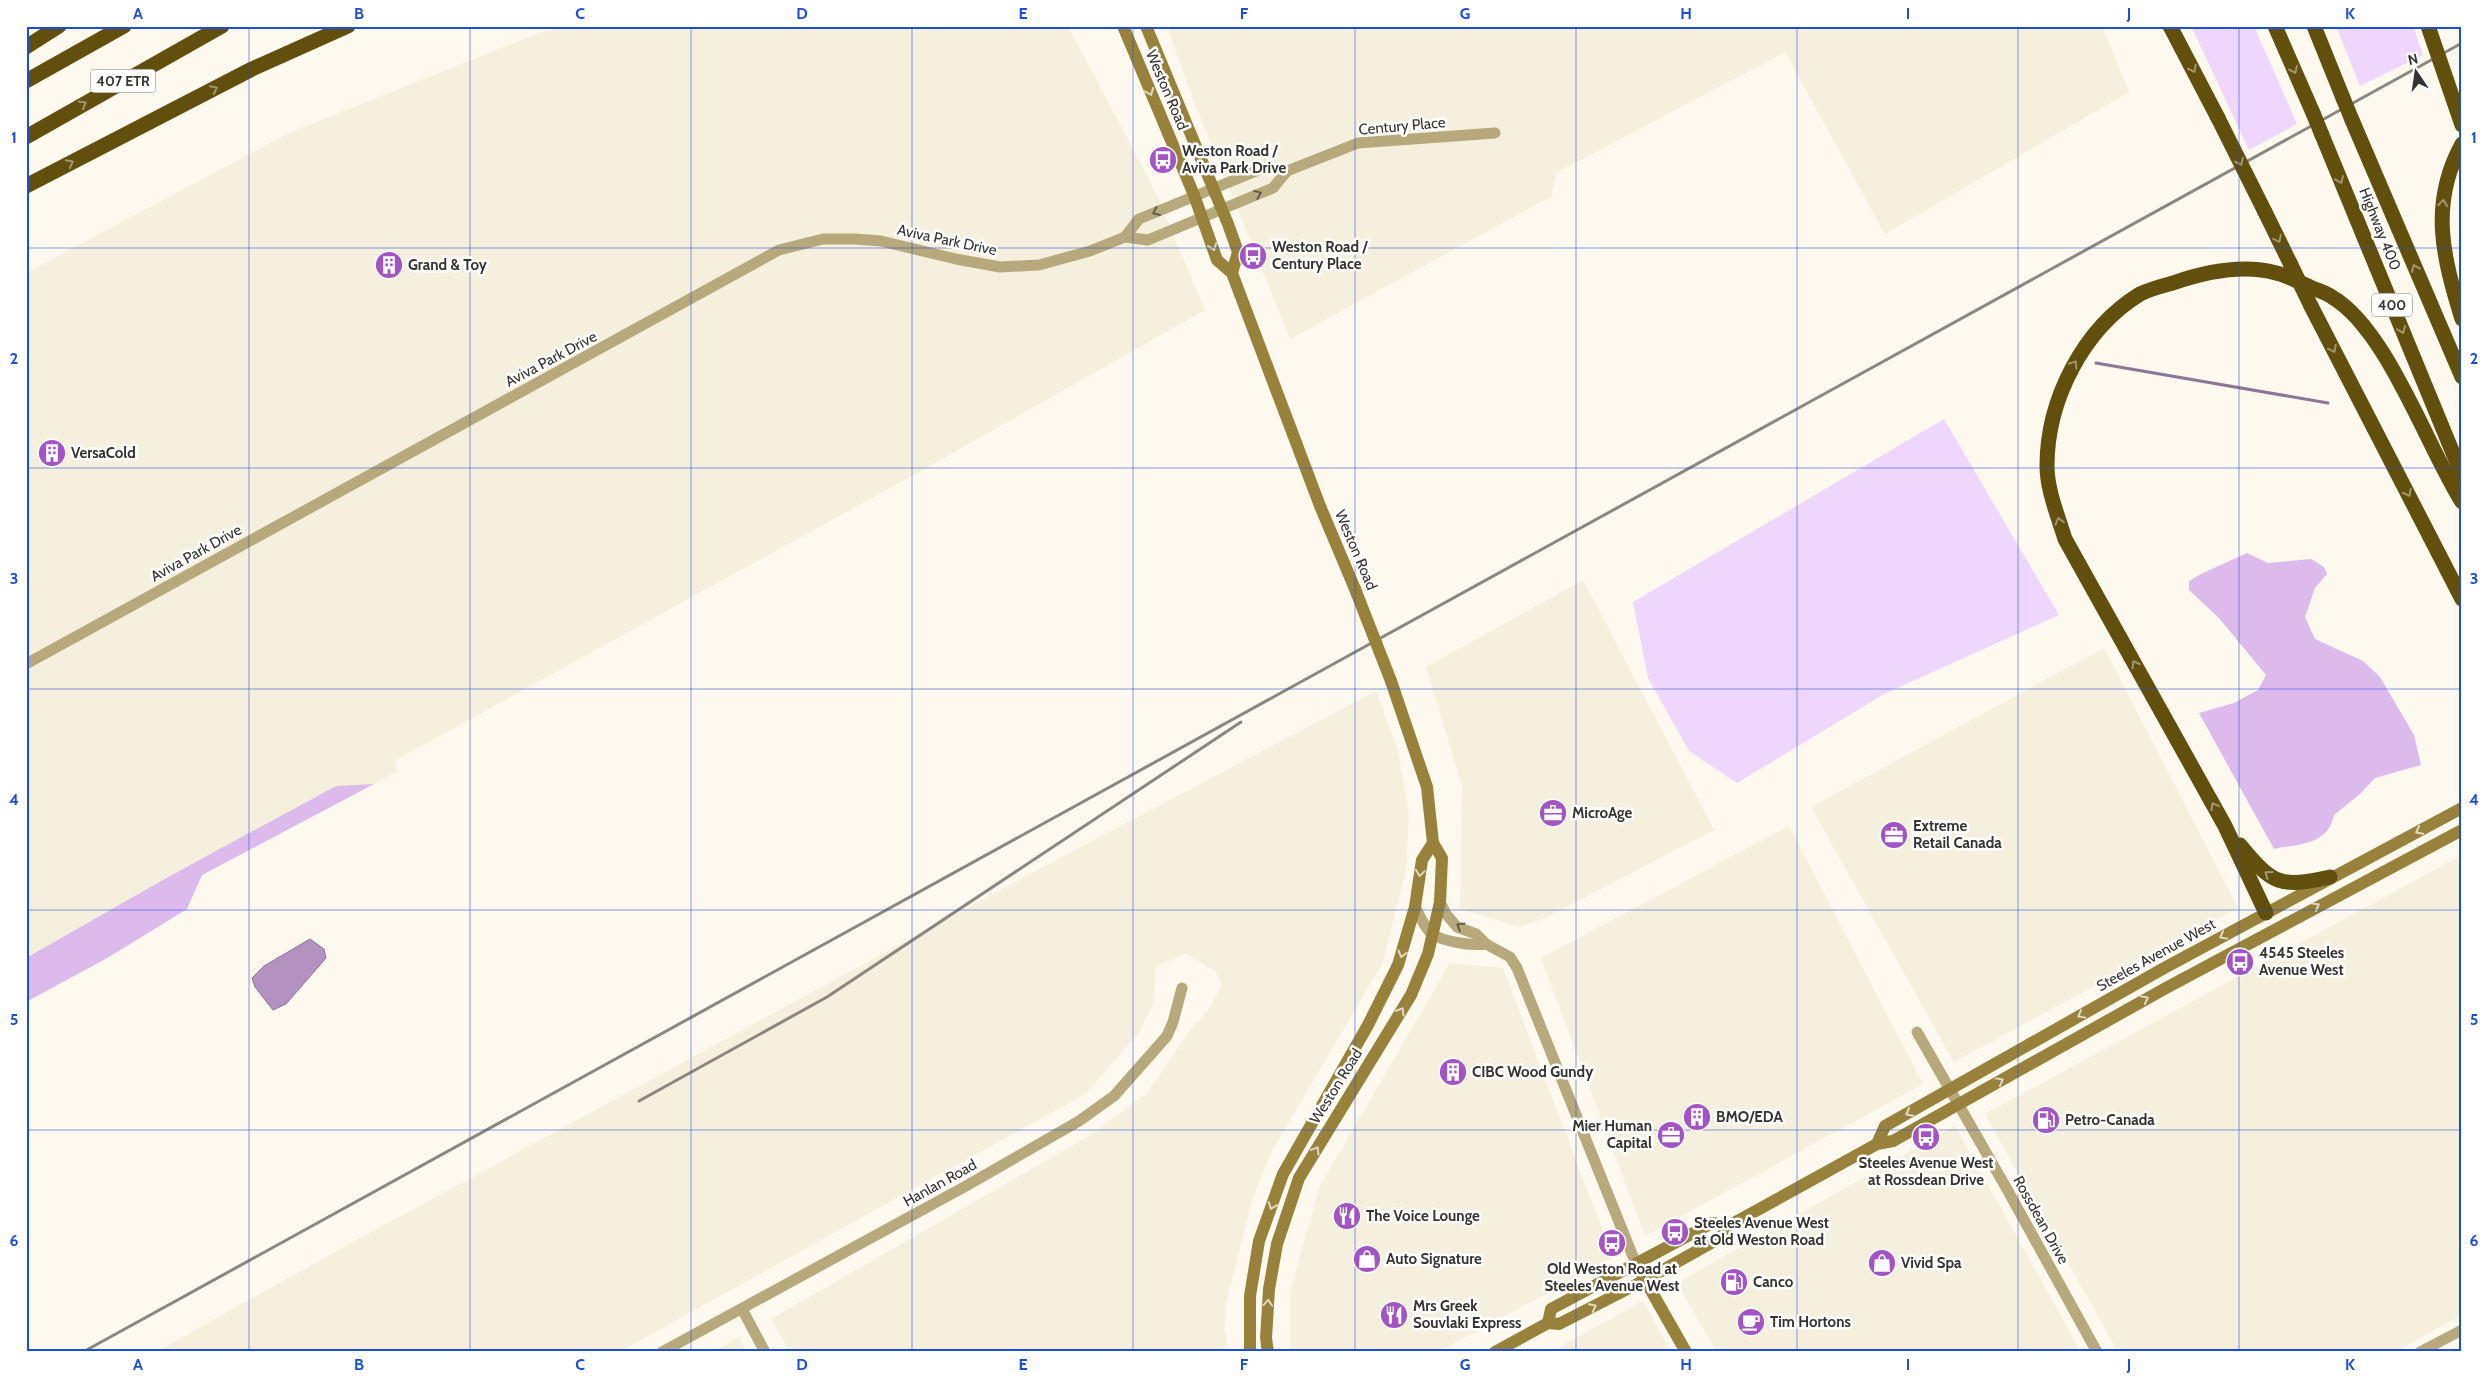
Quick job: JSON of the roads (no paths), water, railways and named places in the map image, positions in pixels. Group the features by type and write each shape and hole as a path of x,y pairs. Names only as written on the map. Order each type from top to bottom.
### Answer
{"highway":[{"path":"26,47 59,26"},
{"name":"407 ETR","path":"26,81 124,26"},
{"name":"407 ETR","path":"26,137 222,26"},
{"path":"26,186 252,69 348,26"},
{"path":"2170,26 2311,306 2462,599"},
{"name":"Highway 400","path":"2275,26 2313,113 2462,474"},
{"name":"Highway 400","path":"2314,26 2352,120 2462,377"},
{"path":"2428,26 2462,125"},
{"path":"2462,144 2447,177 2442,227 2444,256 2462,319"},
{"path":"2266,913 2225,826 2065,539 2052,496 2047,466 2055,407 2069,371 2086,346 2112,316 2141,293 2199,274 2240,270 2276,273 2332,297 2360,321 2386,358 2447,478 2462,502"},
{"path":"2225,826 2263,871 2282,883 2297,884 2330,877"}],"main road":[{"name":"Weston Road","path":"1123,26 1194,195 1217,260 1232,273 1313,487 1355,589 1428,787 1433,843 1442,858 1440,902 1428,954 1411,995 1299,1178 1277,1244 1269,1289 1266,1338 1268,1352"},
{"name":"Weston Road","path":"1146,26 1214,188 1238,252 1232,273"},
{"name":"Steeles Avenue West","path":"1877,1144 1885,1126 2330,877 2462,808"},
{"name":"Steeles Avenue West","path":"1495,1352 1548,1323 1559,1324 1645,1280 1720,1238 1730,1225 1877,1144 1893,1141 2273,930 2462,830"},
{"name":"Weston Road","path":"1250,1352 1250,1296 1259,1241 1283,1174 1368,1025 1398,965 1415,907 1422,860 1433,843"},
{"path":"2266,913 2273,930"},
{"name":"Steeles Avenue West","path":"1548,1323 1551,1309 1712,1223 1730,1225"},
{"path":"1636,1264 1686,1352"}],"street":[{"name":"Century Place","path":"1222,208 1273,188 1287,171 1358,143 1495,133"},
{"name":"Century Place","path":"1214,188 1266,167 1287,171"},
{"path":"1125,238 1139,219 1214,188"},
{"name":"Aviva Park Drive","path":"26,664 779,250 823,239 855,239 880,241 1000,267 1039,265 1093,250 1125,238 1148,240 1222,208"},
{"path":"1440,902 1446,914 1457,927 1476,934 1486,944 1510,957 1517,968 1636,1264"},
{"path":"1415,907 1432,934 1472,946 1486,944"},
{"name":"Hanlan Road","path":"662,1352 966,1186 1078,1121 1114,1096 1166,1036 1173,1022 1182,988"},
{"name":"Rossdean Drive","path":"1917,1032 2097,1352"},
{"path":"742,1309 765,1352"},
{"path":"2420,1352 2462,1330"}],"waterway":[{"path":"2096,363 2328,403"}],"railway":[{"path":"83,1352 2462,43"},
{"path":"639,1101 827,997 1241,722"}],"place":[{"name":"Weston Road / Aviva Park Drive","path":"1163,160"},
{"name":"Weston Road / Century Place","path":"1253,256"},
{"name":"Grand & Toy","path":"389,265"},
{"name":"VersaCold","path":"52,453"},
{"name":"MicroAge","path":"1553,813"},
{"name":"Extreme Retail Canada","path":"1894,835"},
{"name":"4545 Steeles Avenue West","path":"2240,962"},
{"name":"CIBC Wood Gundy","path":"1453,1072"},
{"name":"BMO/EDA","path":"1697,1117"},
{"name":"Petro-Canada","path":"2046,1120"},
{"name":"Mier Human Capital","path":"1671,1135"},
{"name":"Steeles Avenue West at Rossdean Drive","path":"1926,1137"},
{"name":"The Voice Lounge","path":"1347,1216"},
{"name":"Steeles Avenue West at Old Weston Road","path":"1675,1232"},
{"name":"Old Weston Road at Steeles Avenue West","path":"1612,1243"},
{"name":"Auto Signature","path":"1367,1259"},
{"name":"Vivid Spa","path":"1882,1263"},
{"name":"Canco","path":"1734,1282"},
{"name":"Mrs Greek Souvlaki Express","path":"1394,1315"},
{"name":"Tim Hortons","path":"1751,1322"}]}
